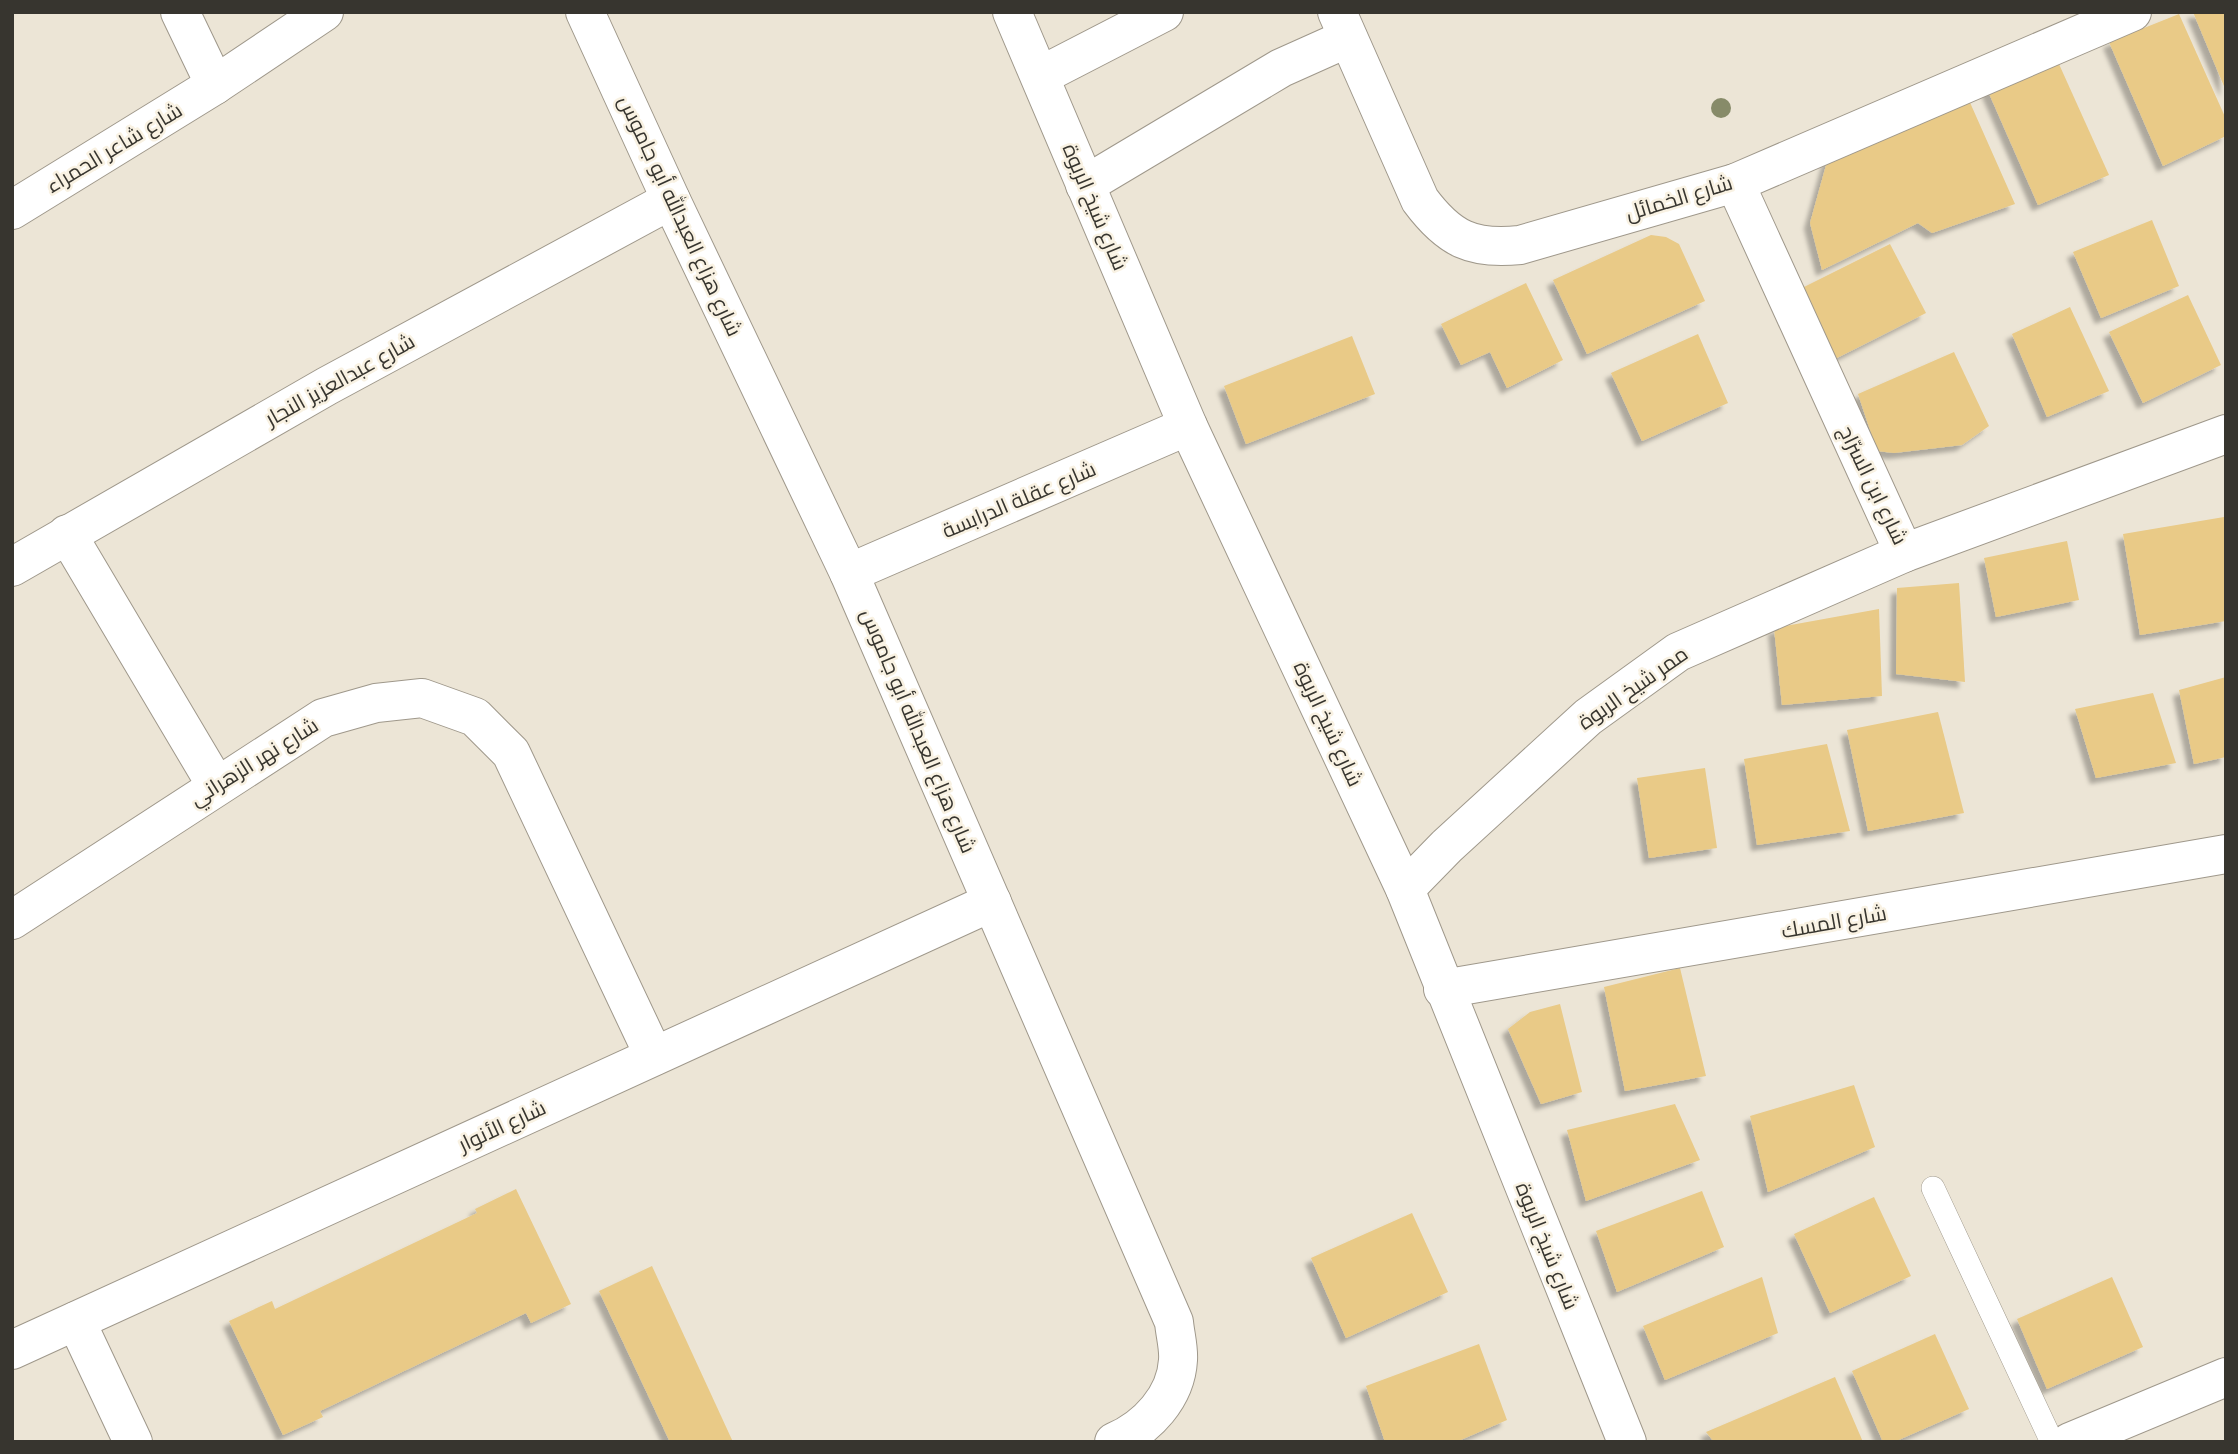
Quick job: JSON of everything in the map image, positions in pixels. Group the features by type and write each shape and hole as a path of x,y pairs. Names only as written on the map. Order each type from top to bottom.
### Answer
{"street":[{"path":"180,12 215,86"},
{"name":"شارع شاعر الحمراء","path":"12,209 215,86 324,12"},
{"name":"شارع هزاع العبدالله أبو جاموس","path":"585,12 671,200 849,573 1174,1322 1178,1359 1173,1388 1151,1418 1114,1442"},
{"name":"شارع شيخ الربوة","path":"1012,12 1188,426 1405,889 1627,1442"},
{"path":"1040,76 1164,12"},
{"name":"شارع الخمائل","path":"1343,25 1420,200 1435,220 1458,239 1491,248 1520,245 1735,183 2132,12"},
{"path":"1085,185 1281,68 1343,25"},
{"name":"شارع ابن السرّاج","path":"1735,183 1904,553 2226,434"},
{"name":"شارع عبدالعزيز النجار","path":"12,567 327,386 671,200"},
{"name":"شارع عقلة الدرابسة","path":"849,573 1188,426"},
{"path":"66,534 216,785"},
{"name":"ممر شيخ الربوة","path":"1405,889 1447,846 1588,717 1678,652 1904,553"},
{"name":"شارع نهر الزهراني","path":"12,920 323,718 376,703 422,698 475,717 510,753 654,1056"},
{"name":"شارع المسك","path":"1443,989 2226,854"},
{"name":"شارع الأنوار","path":"12,1350 992,902"},
{"path":"76,1321 133,1442"},
{"path":"2070,1442 2226,1377"}],"lane":[{"path":"1933,1188 2052,1442"}],"building":[{"path":"2193,12 2226,12 2226,91"},
{"path":"2179,14 2226,119 2226,136 2163,166 2109,42"},
{"path":"2054,53 2109,175 2038,205 1984,82"},
{"path":"1968,98 2015,204 1932,233 1918,223 1822,270 1810,223 1828,158"},
{"path":"2152,220 2179,286 2101,318 2073,252"},
{"path":"1651,235 1666,237 1679,244 1705,301 1587,354 1553,280"},
{"path":"1890,244 1926,313 1833,360 1802,288"},
{"path":"1526,283 1563,360 1507,388 1490,352 1461,365 1441,324"},
{"path":"2188,295 2221,365 2143,403 2109,332"},
{"path":"2070,307 2109,391 2047,417 2012,334"},
{"path":"1698,334 1728,403 1642,441 1611,373"},
{"path":"1352,336 1375,394 1246,444 1224,386"},
{"path":"1954,352 1989,426 1962,445 1894,453 1877,451 1858,394"},
{"path":"2224,517 2226,621 2140,635 2123,534"},
{"path":"2067,541 2079,600 1996,617 1984,558"},
{"path":"1959,583 1965,682 1896,674 1897,588"},
{"path":"1879,609 1882,696 1782,705 1774,628"},
{"path":"2226,677 2226,757 2194,764 2179,690"},
{"path":"2153,693 2176,763 2096,778 2075,709"},
{"path":"1938,712 1964,813 1868,831 1847,730"},
{"path":"1827,744 1850,831 1757,845 1744,759"},
{"path":"1705,768 1717,848 1649,858 1637,778"},
{"path":"1680,968 1706,1076 1625,1091 1604,987"},
{"path":"1560,1004 1582,1092 1541,1104 1508,1029 1530,1012"},
{"path":"1854,1085 1875,1147 1768,1192 1750,1116"},
{"path":"1675,1104 1700,1160 1586,1201 1567,1130"},
{"path":"516,1189 571,1304 531,1323 526,1313 320,1411 323,1417 283,1435 229,1321 272,1301 275,1309 477,1213 475,1209"},
{"path":"1702,1191 1724,1247 1617,1292 1596,1231"},
{"path":"1874,1197 1911,1276 1830,1313 1794,1234"},
{"path":"1412,1213 1448,1292 1346,1338 1311,1258"},
{"path":"652,1266 733,1442 670,1442 599,1291"},
{"path":"1762,1277 1778,1333 1665,1380 1643,1326"},
{"path":"2112,1277 2143,1347 2047,1389 2017,1319"},
{"path":"1935,1334 1969,1409 1894,1442 1883,1442 1852,1371"},
{"path":"1479,1344 1507,1420 1456,1442 1385,1442 1366,1386"},
{"path":"1835,1377 1863,1442 1714,1442 1706,1432"}]}
